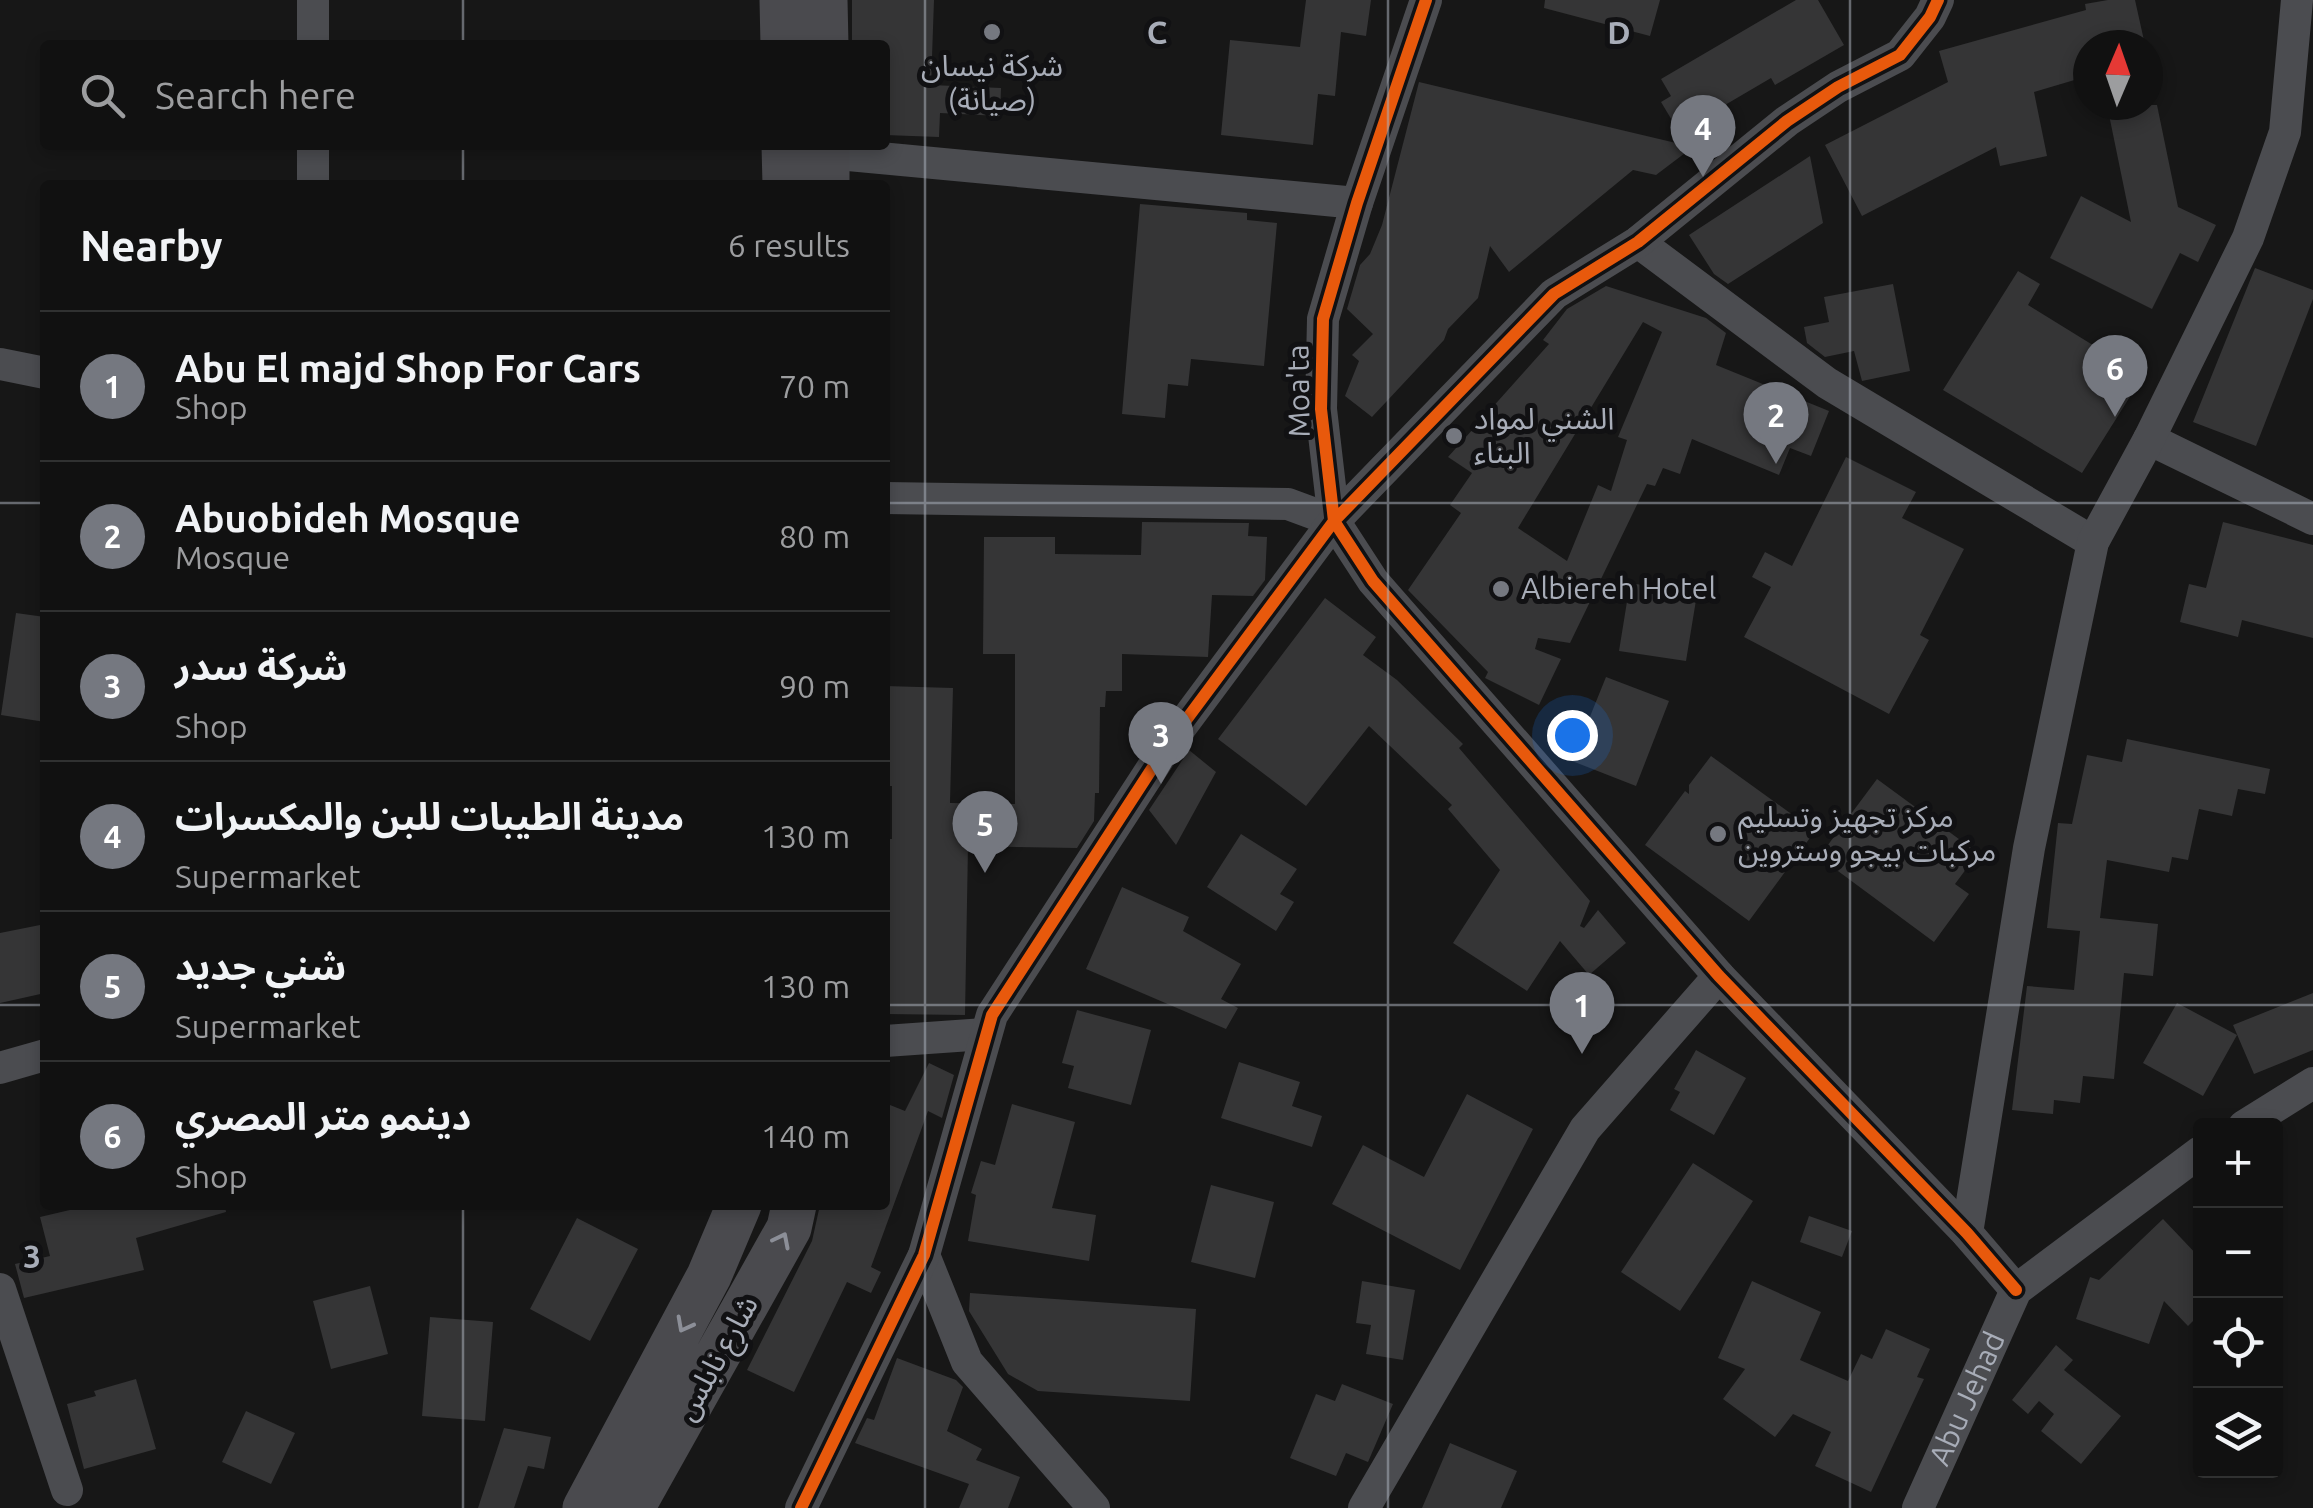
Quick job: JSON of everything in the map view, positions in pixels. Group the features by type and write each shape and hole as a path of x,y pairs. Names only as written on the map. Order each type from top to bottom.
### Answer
{"main road":[{"path":"782,0 784,40"},
{"path":"826,0 826,40"},
{"path":"791,180 817,157"},
{"name":"شارع نابلس","path":"585,1508 709,1276 736,1210"},
{"name":"شارع نابلس","path":"632,1508 698,1395 788,1228 793,1210"}],"street":[{"path":"313,0 313,40"},
{"name":"Moa'ta","path":"1334,521 1321,410 1323,319 1357,203 1426,0"},
{"path":"802,1508 924,1256 992,1015 1166,747 1334,521 1554,294 1638,242 1787,121 1838,87 1900,55 1930,17 1937,0"},
{"path":"1968,1233 2029,848 2093,542 2149,439 2248,238 2284,132 2297,0"},
{"path":"313,150 313,180"},
{"path":"817,157 1357,203"},
{"path":"1638,242 1828,383 2093,542"},
{"path":"0,364 40,371"},
{"path":"2149,439 2313,519"},
{"path":"890,498 1288,504 1334,521 1373,581 1719,976 1968,1233 2016,1290 2193,1157"},
{"path":"1364,1508 1586,1129 1719,976"},
{"path":"890,1040 984,1034"},
{"path":"0,1068 40,1057"},
{"path":"2257,1118 2313,1083"},
{"path":"924,1256 967,1362 1094,1508"},
{"path":"0,1289 67,1490"},
{"name":"Abu Jehad","path":"1918,1508 2016,1290"}],"building":[{"path":"852,0 934,0 931,85 1001,88 1000,116 940,113 939,137 890,135 890,40 852,40"},
{"path":"1306,0 1371,0 1366,36 1341,32 1335,96 1318,94 1313,145 1221,135 1230,40 1300,47"},
{"path":"1545,0 1660,0 1650,36 1544,8"},
{"path":"1796,0 1818,0 1844,45 1775,85 1771,78 1679,132 1661,102 1671,96 1661,79"},
{"path":"2135,0 2142,30 2073,30 2073,80 2034,92 2047,156 2000,166 1996,147 1862,216 1825,145 1948,82 1939,51 2086,10 2085,4"},
{"path":"1419,82 1693,147 1656,175 1633,170 1509,272 1490,246 1478,298 1372,417 1345,396 1359,361 1352,355 1373,334 1347,309 1360,265 1370,254 1382,225"},
{"path":"2110,120 2160,120 2178,207 2216,225 2198,262 2180,253 2152,309 2050,258 2081,196 2131,222"},
{"path":"1810,156 1823,223 1728,284 1714,274 1689,235"},
{"path":"1140,204 1247,213 1247,220 1277,223 1264,366 1191,359 1188,386 1168,384 1165,418 1122,414"},
{"path":"2255,268 2313,290 2313,299 2256,446 2193,422"},
{"path":"2018,271 2040,284 2028,305 2143,376 2082,473 1943,390"},
{"path":"1893,284 1910,371 1862,381 1854,351 1825,357 1807,343 1804,327 1829,322 1824,297"},
{"path":"1606,286 1706,318 1726,333 1716,365 1829,411 1811,456 1790,448 1779,475 1692,439 1680,474 1663,468 1655,486 1647,484 1570,643 1538,638 1535,649 1561,659 1539,705 1485,678 1488,672 1408,590 1461,513 1450,505 1472,473 1448,457 1549,344 1543,340 1567,309","holes":["1643,322 1662,332 1618,437 1627,440 1611,491 1598,485 1567,561 1518,528"]},
{"path":"1846,457 1916,492 1902,518 1964,549 1920,635 1929,640 1889,714 1744,637 1771,587 1752,577 1765,552 1792,566"},
{"path":"1142,522 1249,523 1248,536 1267,537 1265,580 1253,596 1212,595 1208,657 1122,654 1122,691 1106,691 1105,707 1100,707 1099,793 1095,793 1094,821 1077,848 968,846 965,1015 890,1014 890,686 953,688 950,803 1015,804 1015,654 983,654 984,537 1055,537 1055,554 1141,555"},
{"path":"2223,522 2313,545 2313,638 2242,620 2238,637 2180,622 2189,584 2206,588"},
{"path":"1630,583 1697,594 1686,661 1619,651"},
{"path":"1325,598 1376,637 1363,655 1397,680 1463,744 1459,748 1590,901 1580,926 1584,928 1598,910 1626,943 1589,975 1560,941 1527,991 1453,943 1500,870 1448,809 1452,805 1369,726 1306,806 1218,739"},
{"path":"16,613 40,616 40,721 1,715"},
{"path":"1606,677 1669,701 1636,786 1572,761"},
{"path":"2127,739 2270,769 2265,794 2238,789 2232,816 2199,809 2188,860 2172,857 2169,872 2107,860 2100,918 2158,924 2153,976 2124,973 2114,1079 2083,1076 2080,1103 2054,1100 2053,1114 2012,1110 2027,986 2074,990 2080,931 2047,928 2058,823 2072,824 2087,755 2122,762"},
{"path":"1189,750 1216,772 1176,845 1149,810"},
{"path":"1711,756 1815,831 1749,921 1645,845 1685,791 1689,794 1689,785"},
{"path":"1877,779 1978,853 1955,884 1969,894 1934,942 1819,857"},
{"path":"1241,834 1297,869 1280,894 1294,902 1276,931 1207,887"},
{"path":"1122,887 1189,917 1183,931 1241,964 1221,999 1238,1008 1226,1029 1086,969"},
{"path":"40,925 40,994 0,1003 0,933"},
{"path":"2313,993 2313,1050 2254,1074 2233,1025"},
{"path":"2177,1003 2237,1035 2203,1096 2143,1063"},
{"path":"1077,1010 1151,1030 1131,1105 1068,1088 1074,1066 1062,1063"},
{"path":"1696,1050 1746,1078 1714,1135 1670,1110 1680,1092 1674,1089"},
{"path":"1239,1062 1300,1082 1292,1106 1322,1116 1312,1147 1221,1118"},
{"path":"929,1063 954,1075 942,1118 928,1111 871,1267 881,1272 871,1293 847,1282 794,1392 747,1370 812,1241 819,1210 890,1210 890,1105 905,1111"},
{"path":"1467,1094 1533,1129 1460,1270 1332,1204 1363,1145 1424,1177"},
{"path":"1012,1104 1075,1122 1052,1208 1096,1215 1089,1261 968,1241 976,1195 971,1193 981,1161 995,1165"},
{"path":"1693,1163 1753,1201 1680,1311 1621,1272"},
{"path":"1211,1185 1274,1202 1255,1278 1191,1262"},
{"path":"70,1210 226,1212 136,1238 144,1270 24,1298 15,1264 50,1256 40,1217"},
{"path":"1809,1216 1852,1231 1842,1257 1800,1242"},
{"path":"577,1218 638,1249 590,1341 530,1309"},
{"path":"2163,1219 2193,1251 2193,1321 2188,1326 2164,1301 2149,1344 2076,1319 2090,1277 2099,1280"},
{"path":"1362,1281 1415,1290 1403,1360 1366,1354 1371,1325 1356,1323"},
{"path":"1752,1281 1821,1312 1800,1360 1848,1381 1861,1354 1872,1359 1886,1329 1930,1349 1917,1377 1924,1379 1871,1492 1815,1466 1831,1432 1793,1414 1775,1437 1723,1399 1745,1369 1718,1358"},
{"path":"370,1286 388,1354 331,1369 313,1301"},
{"path":"970,1293 1196,1309 1190,1401 1038,1391 1008,1374 969,1311"},
{"path":"430,1317 493,1322 485,1421 422,1416"},
{"path":"2056,1345 2073,1360 2064,1370 2121,1416 2081,1464 2041,1431 2054,1414 2039,1401 2028,1414 2012,1400"},
{"path":"897,1358 956,1380 963,1387 947,1431 982,1449 976,1460 1020,1477 1008,1508 959,1508 969,1484 855,1443 867,1418 874,1420"},
{"path":"136,1379 156,1449 84,1469 67,1404 96,1396 94,1391"},
{"path":"1342,1384 1393,1404 1368,1462 1346,1453 1336,1476 1290,1458 1316,1394 1335,1401"},
{"path":"246,1411 295,1433 271,1484 222,1462"},
{"path":"504,1428 551,1437 544,1469 528,1466 514,1508 478,1508"},
{"path":"1450,1443 1517,1471 1501,1508 1422,1508"}],"cycle path":[{"path":"1426,0 1357,203 1323,319 1321,409 1334,521 1373,581 1719,976 1967,1233 2016,1290"},
{"path":"801,1508 924,1255 992,1015 1166,747 1334,521 1554,294 1638,242 1787,121 1838,87 1900,55 1930,17 1938,0"}],"place":[{"name":"شركة نيسان (صيانة)","path":"992,32"},
{"name":"مدينة الطيبات للبن والمكسرات","path":"1703,177"},
{"name":"دينمو متر المصري","path":"2115,417"},
{"name":"الشني لمواد البناء","path":"1454,436"},
{"name":"Abuobideh Mosque","path":"1776,464"},
{"name":"Albiereh Hotel","path":"1501,589"},
{"name":"شركة سدر","path":"1161,784"},
{"name":"مركز تجهيز وتسليم مركبات بيجو وستروين","path":"1718,834"},
{"name":"شني جديد","path":"985,873"},
{"name":"Abu El majd Shop For Cars","path":"1582,1054"}]}
